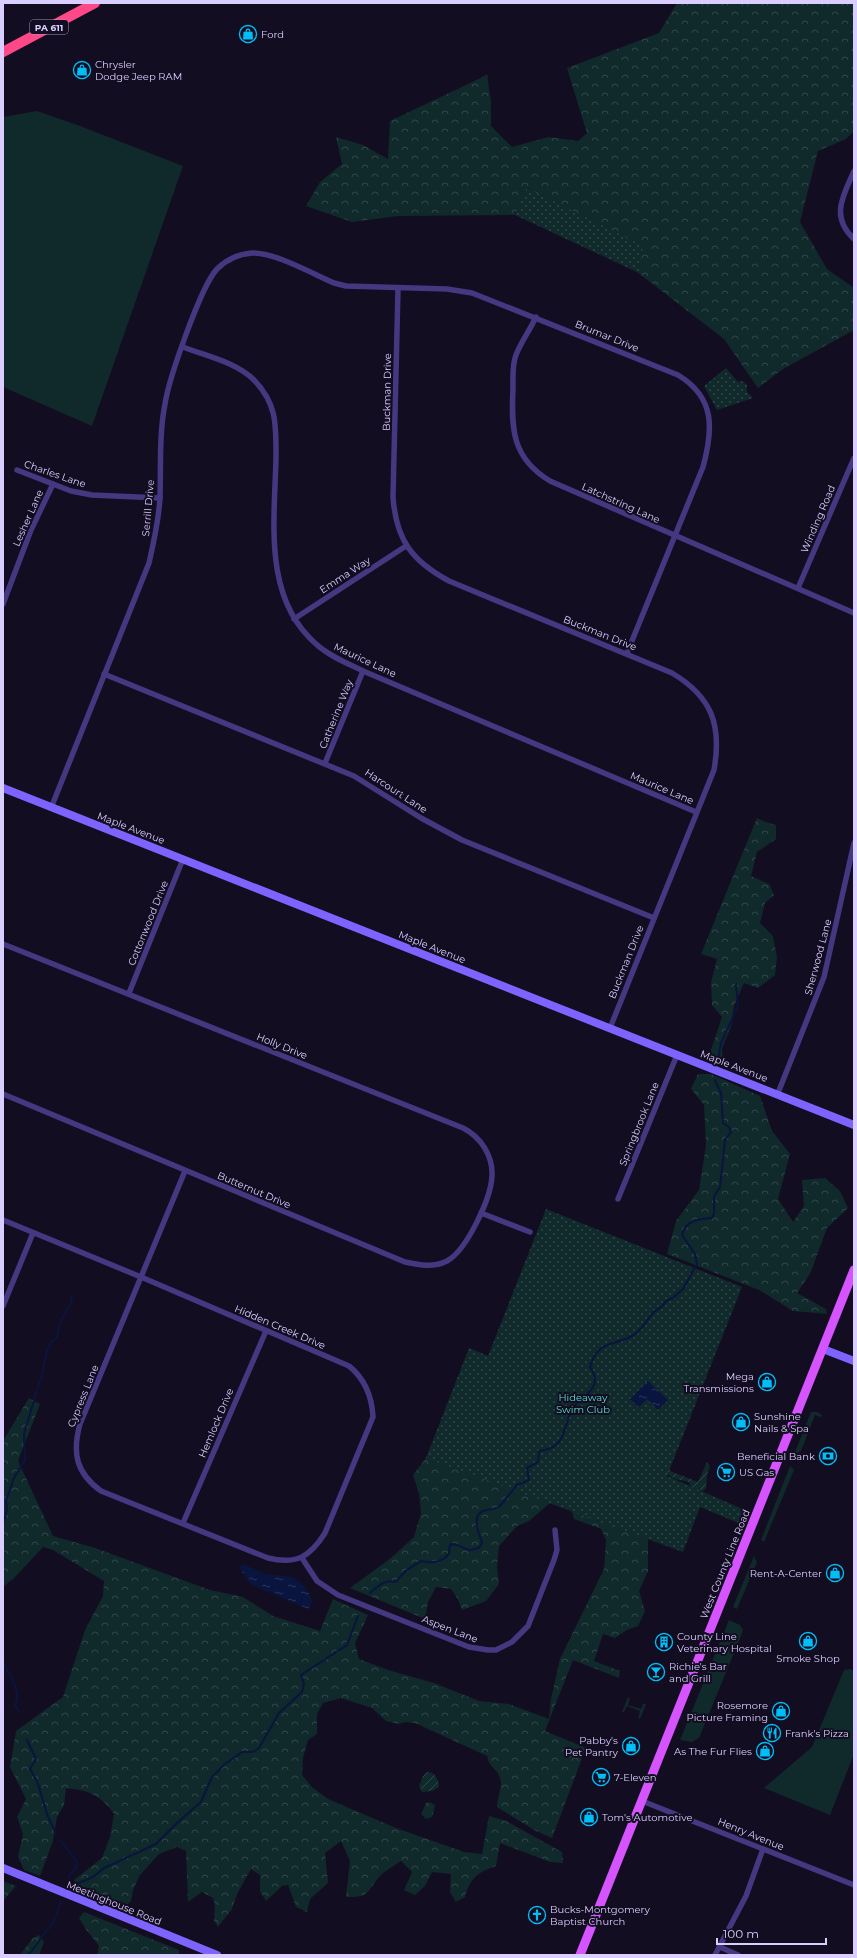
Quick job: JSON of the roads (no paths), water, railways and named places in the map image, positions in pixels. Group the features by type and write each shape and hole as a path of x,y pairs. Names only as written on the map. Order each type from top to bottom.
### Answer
{"highway":[{"name":"PA 611","path":"3,52 95,3"}],"main road":[{"name":"West County Line Road","path":"580,1955 854,1270"}],"street":[{"path":"854,171 840,203 840,218 846,231 854,239"},
{"name":"Brumar Drive","path":"234,257 251,253 265,254 334,283 355,287 460,290 472,293 536,317 678,375 696,389 709,415 710,434 703,467 627,653"},
{"name":"Serrill Drive","path":"51,808 149,563 158,525 162,422 165,403 183,347 207,284 217,269 234,257"},
{"name":"Buckman Drive","path":"398,289 393,497 396,521 406,546 425,566 449,581 672,672 687,682 704,699 717,732 714,770 610,1028"},
{"name":"Latchstring Lane","path":"536,317 516,355 514,363 512,428 521,455 529,466 550,481 674,536 798,588 854,614"},
{"name":"Maurice Lane","path":"183,347 234,366 244,372 262,389 273,410 276,422 275,561 287,607 294,619 316,644 329,654 363,671 696,812"},
{"name":"Winding Road","path":"798,588 854,458"},
{"name":"Charles Lane","path":"16,470 71,491 92,495 160,498"},
{"name":"Lesher Lane","path":"3,604 31,530 53,484"},
{"name":"Emma Way","path":"294,619 406,546"},
{"name":"Catherine Way","path":"325,764 363,671"},
{"name":"Harcourt Lane","path":"104,674 354,776 371,785 421,818 462,840 654,918"},
{"name":"Maple Avenue","path":"3,788 677,1055 778,1093 854,1125"},
{"name":"Sherwood Lane","path":"778,1093 824,977 854,843"},
{"name":"Cottonwood Drive","path":"129,993 183,859"},
{"name":"Holly Drive","path":"3,944 129,993 471,1132 482,1143 491,1167 490,1186 480,1213"},
{"name":"Springbrook Lane","path":"618,1199 677,1055"},
{"name":"Butternut Drive","path":"3,1094 405,1262 426,1266 446,1261 461,1249 480,1213"},
{"name":"Cypress Lane","path":"186,1171 80,1424 75,1444 78,1464 90,1483 101,1491 268,1558 290,1562 302,1558"},
{"path":"480,1213 530,1232"},
{"name":"Hidden Creek Drive","path":"3,1220 349,1366 362,1380 370,1397 373,1417 325,1532 319,1543 302,1558"},
{"path":"3,1306 33,1233"},
{"name":"Hemlock Drive","path":"183,1523 266,1331"},
{"path":"823,1349 854,1361"},
{"name":"Aspen Lane","path":"302,1558 317,1581 338,1595 469,1647 496,1650 518,1638 528,1626 557,1550 556,1530"},
{"name":"Henry Avenue","path":"642,1801 854,1885"},
{"path":"715,1955 746,1896 763,1849"},
{"name":"Meetinghouse Road","path":"3,1868 217,1955"},
{"path":"720,1947 738,1955"}],"water":[{"path":"648,1381 668,1400 658,1410 647,1399 639,1407 630,1399"},
{"path":"242,1564 266,1574 293,1577 305,1587 312,1601 311,1605 308,1609 252,1585 242,1572 240,1567"}],"waterway":[{"path":"720,1062 719,1053 721,1043 738,1006 736,984"},
{"path":"370,1593 385,1582 396,1582 401,1575 422,1561 433,1562 441,1560 449,1553 449,1547 451,1544 455,1544 468,1550 480,1547 482,1542 477,1525 477,1517 479,1513 499,1507 517,1485 529,1480 527,1468 538,1462 539,1451 553,1447 558,1443 564,1433 573,1407 593,1388 595,1382 594,1375 590,1367 597,1352 601,1348 635,1334 641,1329 654,1312 683,1289 697,1264 695,1254 682,1235 689,1223 712,1218 714,1214 714,1196 720,1187 725,1140 731,1132 729,1127 723,1123 721,1093 715,1080"},
{"path":"3,1523 7,1510 6,1501 14,1478 25,1460 24,1434 42,1374 47,1351 51,1342 57,1337 60,1322 72,1302 71,1296"},
{"path":"69,1887 93,1877 104,1868 156,1844 201,1802 212,1777 225,1764 242,1752 253,1752 259,1748 279,1713 302,1692 304,1684 301,1675 347,1645 358,1616"},
{"path":"3,1662 15,1685 17,1696 16,1707 19,1711"},
{"path":"27,1740 36,1759 30,1769 37,1781 47,1814 56,1834"},
{"path":"61,1841 77,1862 76,1868 69,1876 72,1886"},
{"path":"26,1955 31,1952 54,1921 61,1901"}],"place":[{"name":"Ford","path":"248,34"},
{"name":"Chrysler Dodge Jeep RAM","path":"82,70"},
{"name":"Mega Transmissions","path":"767,1382"},
{"name":"Sunshine Nails & Spa","path":"741,1422"},
{"name":"Beneficial Bank","path":"828,1456"},
{"name":"US Gas","path":"726,1472"},
{"name":"Rent-A-Center","path":"835,1573"},
{"name":"Smoke Shop","path":"808,1641"},
{"name":"County Line Veterinary Hospital","path":"664,1642"},
{"name":"Richie's Bar and Grill","path":"656,1672"},
{"name":"Rosemore Picture Framing","path":"781,1711"},
{"name":"Frank's Pizza","path":"772,1733"},
{"name":"Pabby's Pet Pantry","path":"631,1746"},
{"name":"As The Fur Flies","path":"765,1751"},
{"name":"7-Eleven","path":"601,1777"},
{"name":"Tom's Automotive","path":"589,1817"},
{"name":"Bucks-Montgomery Baptist Church","path":"537,1915"}],"park label":[{"name":"Hideaway Swim Club","path":"583,1402"}]}
